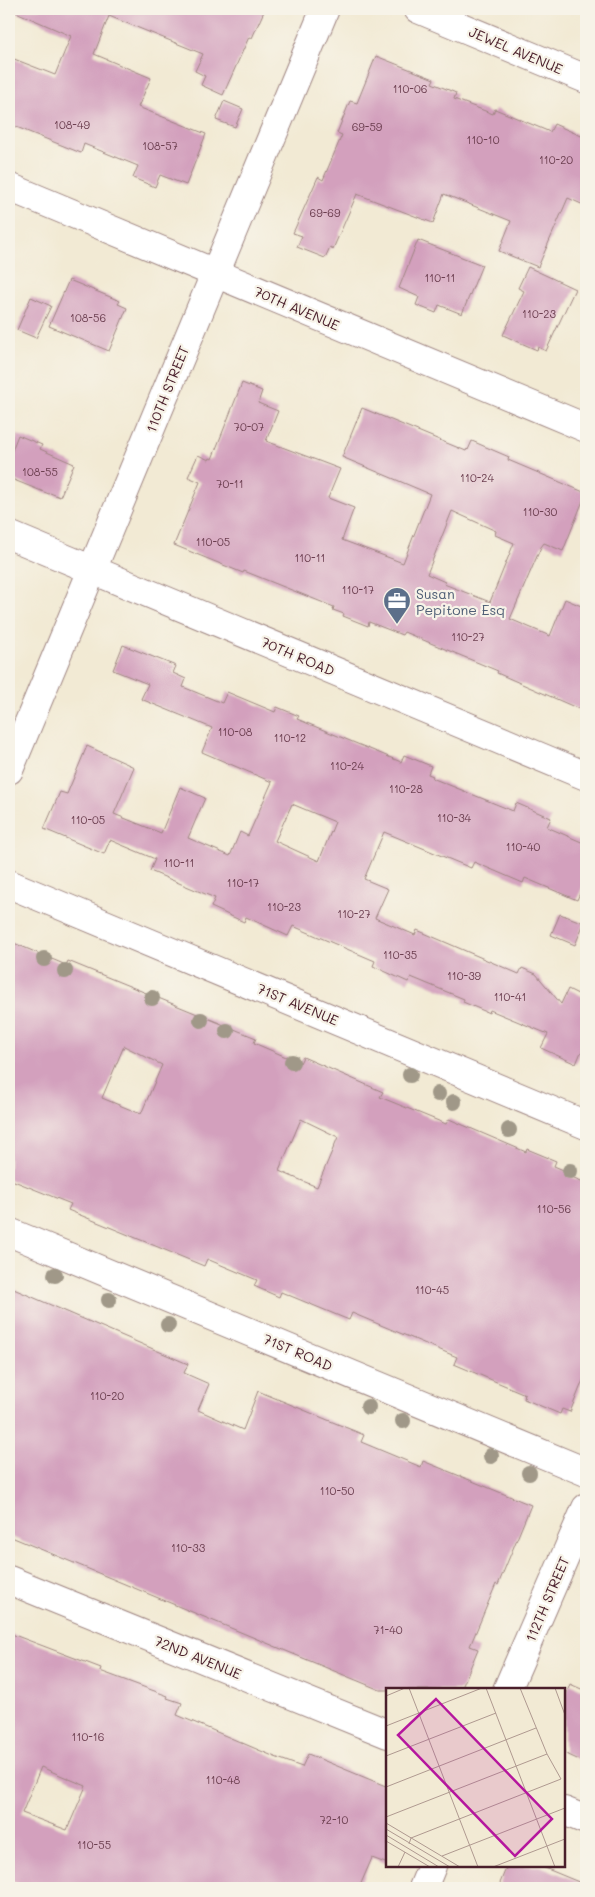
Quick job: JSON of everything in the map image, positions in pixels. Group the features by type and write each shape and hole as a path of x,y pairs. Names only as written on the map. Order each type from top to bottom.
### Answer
{"street":[{"name":"110TH STREET","path":"9,770 325,9"},
{"name":"JEWEL AVENUE","path":"418,9 586,79"},
{"name":"70TH AVENUE","path":"9,187 586,428"},
{"name":"70TH ROAD","path":"9,535 586,776"},
{"name":"71ST AVENUE","path":"9,884 586,1125"},
{"name":"71ST ROAD","path":"9,1232 586,1472"},
{"name":"112TH STREET","path":"508,1688 586,1508"},
{"name":"72ND AVENUE","path":"9,1580 386,1733"},
{"path":"565,1811 586,1820"},
{"path":"423,1888 432,1867"}],"building":[{"path":"9,9 265,9 252,38 249,37 223,95 201,85 205,76 195,71 203,54 109,16 94,54 151,78 138,107 206,134 186,185 160,175 155,187 133,178 138,166 84,144 81,153 9,124 9,57 55,75 71,36"},
{"path":"376,56 434,79 432,83 456,93 454,99 493,114 495,109 550,132 554,124 586,138 586,206 568,198 538,267 499,251 511,221 444,194 433,223 357,194 333,249 330,247 325,258 297,247 302,236 293,233 318,177 323,180 342,135 337,133 350,101 357,103"},
{"path":"224,101 243,109 235,127 216,120"},
{"path":"418,240 482,265 462,314 439,305 436,313 416,305 419,297 399,288"},
{"path":"528,267 575,289 546,351 538,347 537,350 503,335 524,291 518,288"},
{"path":"69,280 120,301 118,304 127,308 109,351 49,326"},
{"path":"31,297 51,306 36,338 17,330"},
{"path":"242,383 262,391 258,403 278,411 266,441 340,469 328,498 354,508 342,540 403,563 430,494 342,457 362,408 466,451 472,441 509,457 508,460 586,493 563,551 544,543 541,547 510,619 550,636 565,599 586,608 586,712 497,673 498,671 404,632 402,635 369,622 368,626 343,616 344,614 333,610 334,607 174,545 200,482 188,477 198,455 209,460 210,458 212,459","holes":["452,511 496,531 495,535 514,543 490,602 444,584 445,582 427,574"]},
{"path":"18,435 42,445 40,449 74,464 60,497 9,478 9,458"},
{"path":"123,645 176,666 173,673 186,679 183,687 222,703 227,692 275,712 277,707 299,716 297,719 401,762 404,755 431,766 428,774 433,776 432,778 513,811 516,803 551,818 547,827 586,844 586,879 577,900 525,878 523,883 474,862 471,868 384,832 364,879 388,889 375,918 415,935 417,930 519,974 522,968 536,974 561,1004 568,989 586,998 586,1054 581,1052 576,1064 541,1048 548,1034 490,1010 489,1013 463,1002 464,999 411,977 408,982 373,966 375,961 293,926 288,936 246,917 244,922 211,907 215,898 150,871 155,859 110,840 104,854 44,829 60,792 67,794 87,746 134,767 114,814 161,833 180,787 205,798 188,838 230,856 240,832 248,836 272,782 202,752 212,728 141,699 148,684 113,670","holes":["292,804 335,822 319,861 275,841"]},
{"path":"560,914 584,923 575,945 551,935"},
{"path":"9,941 66,965 68,961 256,1038 254,1043 300,1063 303,1057 383,1092 380,1097 446,1124 449,1119 526,1152 527,1149 556,1161 554,1166 568,1172 567,1175 586,1183 586,1373 570,1412 562,1409 560,1414 524,1399 525,1394 454,1364 457,1357 352,1313 349,1320 281,1292 279,1297 254,1286 257,1280 207,1259 204,1266 68,1210 71,1204 9,1179","holes":["124,1046 162,1065 141,1114 102,1098","301,1119 338,1137 317,1187 279,1171"]},
{"path":"9,1287 188,1364 184,1373 209,1384 198,1410 243,1430 258,1391 364,1435 361,1442 421,1467 423,1461 531,1505 470,1646 478,1649 462,1688 386,1688 386,1690 380,1690 9,1536"},
{"path":"9,1633 101,1668 100,1671 168,1696 167,1698 182,1703 177,1715 275,1757 302,1767 308,1754 386,1786 386,1863 372,1858 359,1888 29,1888 9,1880","holes":["41,1767 86,1786 67,1830 22,1813"]},
{"path":"570,1684 586,1691 586,1763 565,1753 565,1697"},
{"path":"507,1867 542,1867 586,1885 586,1888 498,1888"}],"place":[{"name":"Susan Pepitone Esq","path":"397,625"}]}
